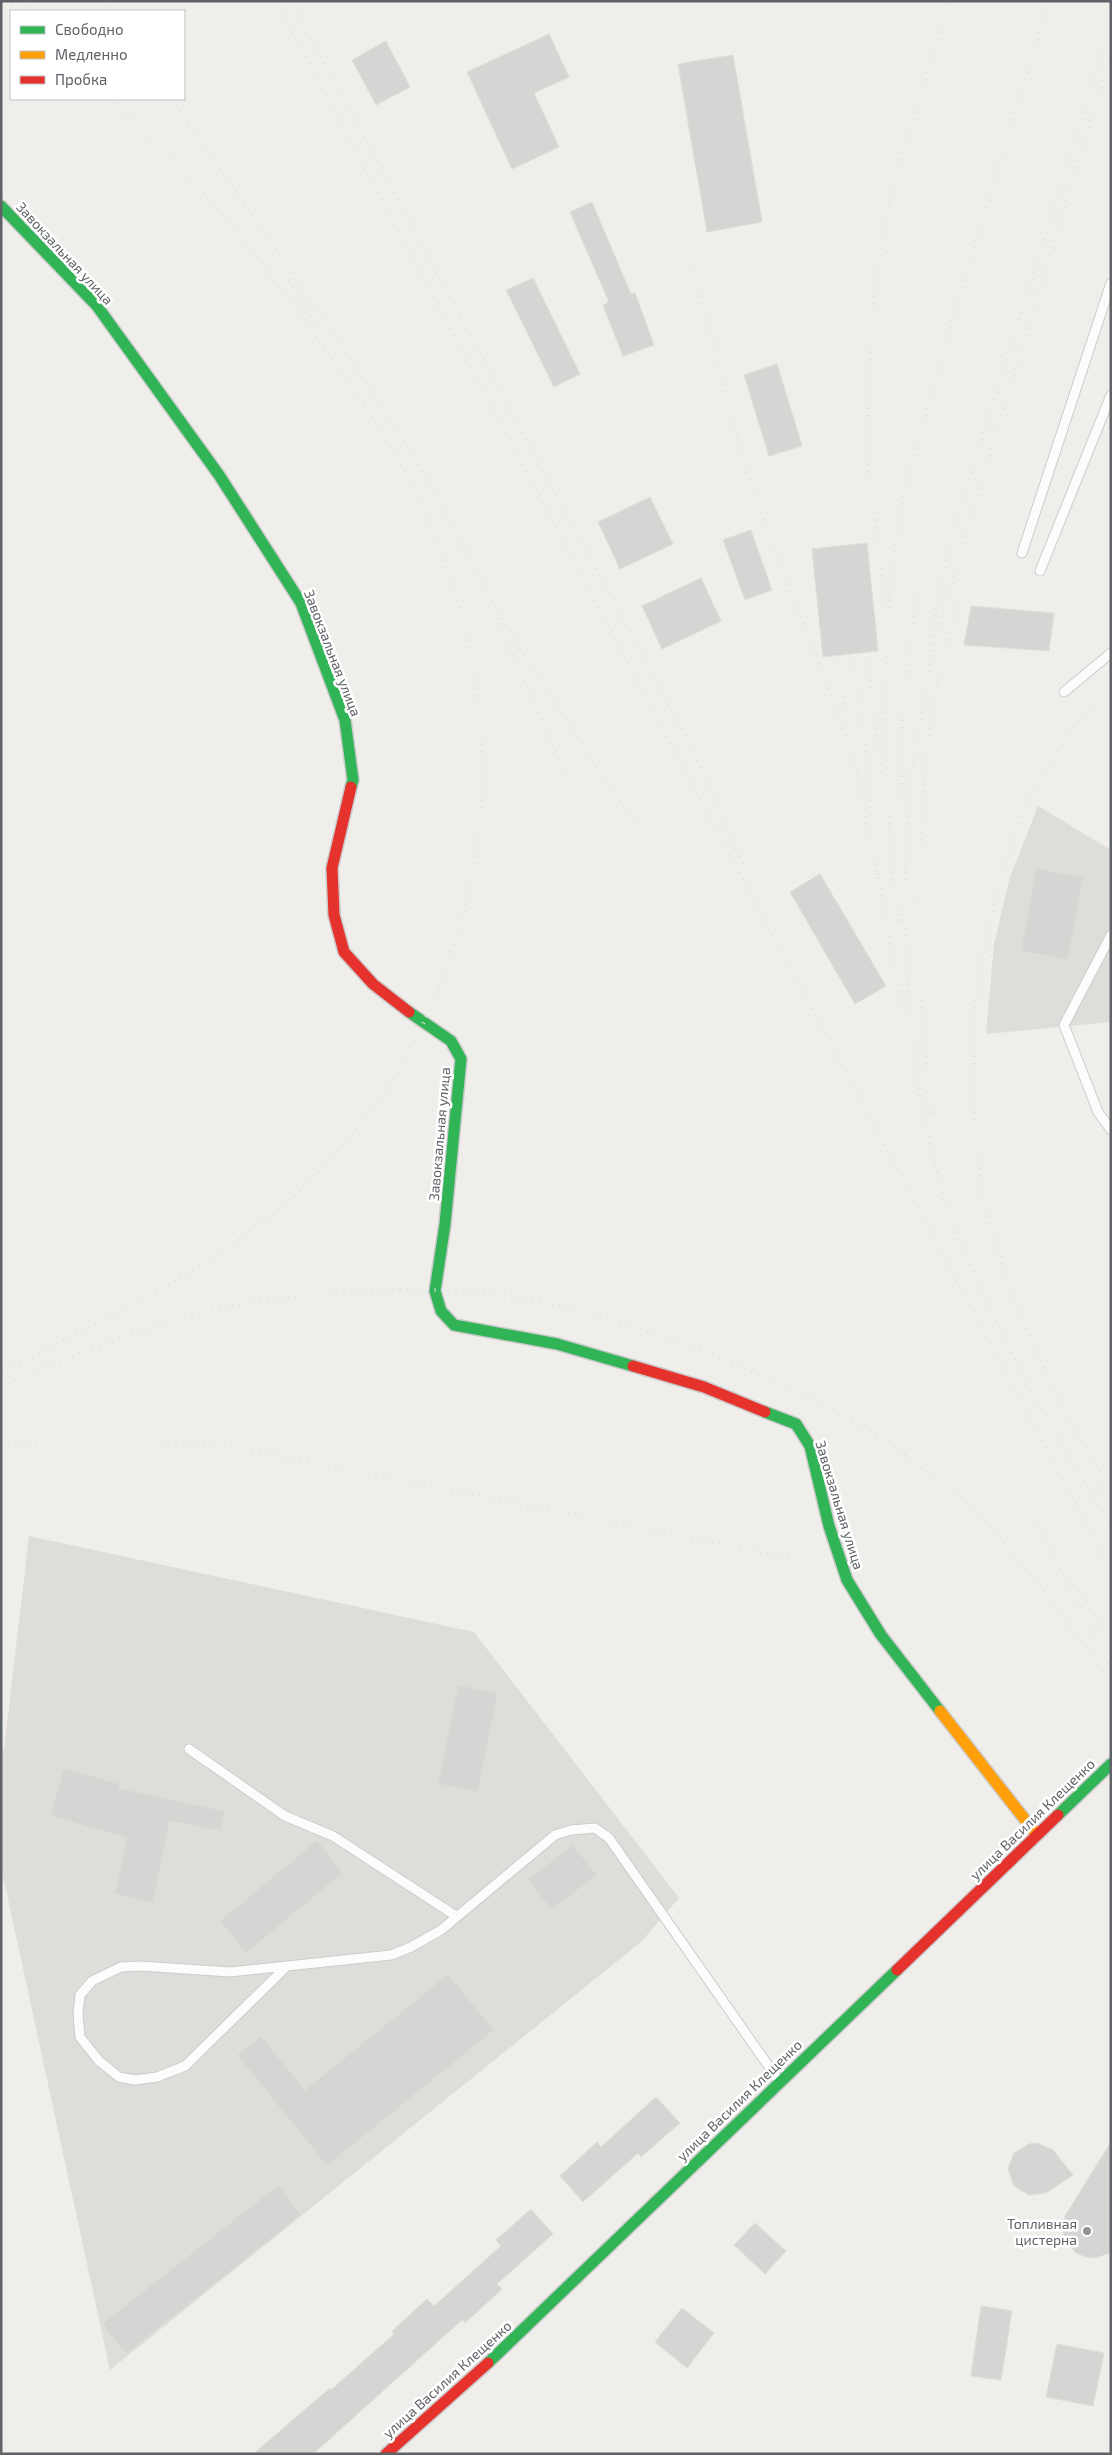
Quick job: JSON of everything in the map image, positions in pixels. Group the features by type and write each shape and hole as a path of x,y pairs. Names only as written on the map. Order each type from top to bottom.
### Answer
{"street":[{"name":"Завокзальная улица","path":"1,206 96,306 219,475 301,603 345,720 353,780 332,868 334,916 344,952 373,984 423,1024 451,1041 460,1059 445,1224 435,1291 441,1311 454,1326 558,1344 704,1387 796,1424 810,1446 830,1526 847,1580 881,1636 1037,1835"},
{"name":"улица Василия Клещенко","path":"386,2454 500,2352 1111,1764"}],"lane":[{"path":"1022,553 1111,283"},
{"path":"1040,571 1111,395"},
{"path":"1064,692 1111,653"},
{"path":"1111,935 1064,1025 1098,1112 1111,1130"},
{"path":"189,1749 284,1816 333,1836 456,1916"},
{"path":"286,1967 184,2066 157,2077 136,2080 119,2077 99,2061 80,2036 78,2014 80,1995 92,1981 121,1967 140,1966 230,1972 391,1955 427,1939 555,1835 572,1830 595,1828 608,1838 779,2082"}],"shaded area":[{"path":"1038,806 1111,850 1111,1022 986,1034 994,944 1010,877"},
{"path":"29,1536 474,1632 679,1898 641,1942 110,2370 1,1867 1,1750 4,1749"}],"building":[{"path":"549,34 569,77 534,93 559,147 512,169 467,72"},
{"path":"386,41 410,87 376,105 352,60"},
{"path":"733,55 762,222 707,232 678,64"},
{"path":"592,202 631,294 635,293 654,345 623,356 603,305 609,302 570,212"},
{"path":"533,278 580,374 554,387 506,290"},
{"path":"777,364 802,446 769,456 744,375"},
{"path":"650,497 673,544 620,569 598,522"},
{"path":"751,530 772,590 745,600 723,540"},
{"path":"867,543 878,651 823,657 812,549"},
{"path":"701,578 721,621 662,649 642,606"},
{"path":"971,606 1054,613 1049,651 964,645"},
{"path":"1036,868 1083,877 1068,960 1021,951"},
{"path":"820,874 886,986 855,1004 790,892"},
{"path":"458,1685 498,1693 478,1792 438,1784"},
{"path":"64,1768 120,1784 119,1788 225,1811 221,1831 170,1821 153,1903 115,1894 127,1838 50,1816"},
{"path":"317,1840 343,1873 246,1953 220,1921"},
{"path":"573,1845 597,1875 551,1910 528,1879"},
{"path":"448,1974 494,2030 327,2166 237,2055 261,2036 305,2090"},
{"path":"656,2097 680,2123 641,2157 638,2153 583,2202 560,2176 597,2142 601,2147"},
{"name":"Топливная цистерна","path":"1111,2142 1111,2252 1096,2258 1086,2257 1076,2253 1069,2245 1064,2236 1063,2225 1065,2216"},
{"name":"Топливная цистерна","path":"1037,2143 1053,2150 1073,2175 1046,2193 1029,2195 1014,2186 1008,2169 1014,2153 1029,2144"},
{"path":"278,2185 301,2215 126,2354 102,2324"},
{"path":"531,2209 553,2234 497,2284 502,2289 465,2323 463,2319 313,2454 253,2454 330,2388 331,2390 394,2334 392,2331 427,2299 434,2306 501,2246 496,2240"},
{"path":"755,2223 786,2251 765,2274 734,2245"},
{"path":"981,2306 1012,2311 1001,2380 971,2376"},
{"path":"682,2308 714,2333 687,2368 655,2342"},
{"path":"1057,2344 1104,2353 1093,2406 1046,2397"}],"railway":[{"path":"6,1 18,10"},
{"path":"23,1 31,10"},
{"path":"104,1 111,10"},
{"path":"276,1 1111,1571"},
{"path":"291,1 693,750 747,872"},
{"path":"884,604 867,454 867,396 871,328 881,243 890,198 948,1"},
{"path":"898,922 892,877 885,715 890,590 904,491 961,290 1049,1"},
{"path":"927,650 955,526 1111,23"},
{"path":"937,1171 916,1076 909,1004 904,913 908,788 934,646 966,532 1111,54"},
{"path":"1,1373 144,1298 214,1256 279,1208 337,1152 363,1121 386,1088 426,1018 455,942 471,881 480,821 482,762 478,703 469,644 453,586 432,529 406,473 387,439 355,391 243,239 209,198 112,100"},
{"path":"173,100 387,416 426,477 485,588 521,649 637,825"},
{"path":"694,269 741,452 764,521 834,704 858,776 878,880"},
{"path":"289,280 314,324"},
{"path":"901,798 902,711 917,586"},
{"path":"931,1113 926,1066 921,970 921,825 931,714 958,604"},
{"path":"499,623 565,775"},
{"path":"867,652 881,772"},
{"path":"851,654 865,743 872,820"},
{"path":"835,655 849,732"},
{"path":"1111,685 1100,695 1058,748 1021,813 1002,875 987,938 974,1014 974,1108 982,1196 1009,1286 1062,1410 1111,1489"},
{"path":"878,874 903,1012"},
{"path":"936,1165 940,1188 948,1211 981,1290 1033,1393 1111,1526"},
{"path":"1,1385 145,1329 205,1312 249,1303 364,1291 438,1290 518,1297 580,1311 642,1329 757,1373 833,1410 905,1455 959,1495 988,1524 1042,1590 1111,1681"},
{"path":"1,1446 49,1440 135,1440 246,1449 807,1561"},
{"path":"1098,1482 1111,1506"},
{"path":"1038,1525 1111,1670"},
{"path":"1071,1578 1111,1641"}],"traffic: fast":[{"path":"1,206 97,306 219,475 301,603 345,720 353,780 351,787"},
{"path":"409,1012 451,1041 461,1059 445,1224 435,1291 441,1311 454,1325 557,1344 633,1366"},
{"path":"765,1412 796,1424 810,1446 829,1526 847,1580 881,1635 940,1711"},
{"path":"1058,1815 1111,1764"},
{"path":"488,2363 897,1970"}],"traffic: slow":[{"path":"940,1711 1037,1835"}],"traffic: jam":[{"path":"351,787 332,868 334,915 344,952 373,984 409,1012"},
{"path":"633,1366 704,1387 765,1412"},
{"path":"897,1970 1058,1815"},
{"path":"386,2454 488,2363"}],"place":[{"name":"Топливная цистерна","path":"1087,2231"}]}
